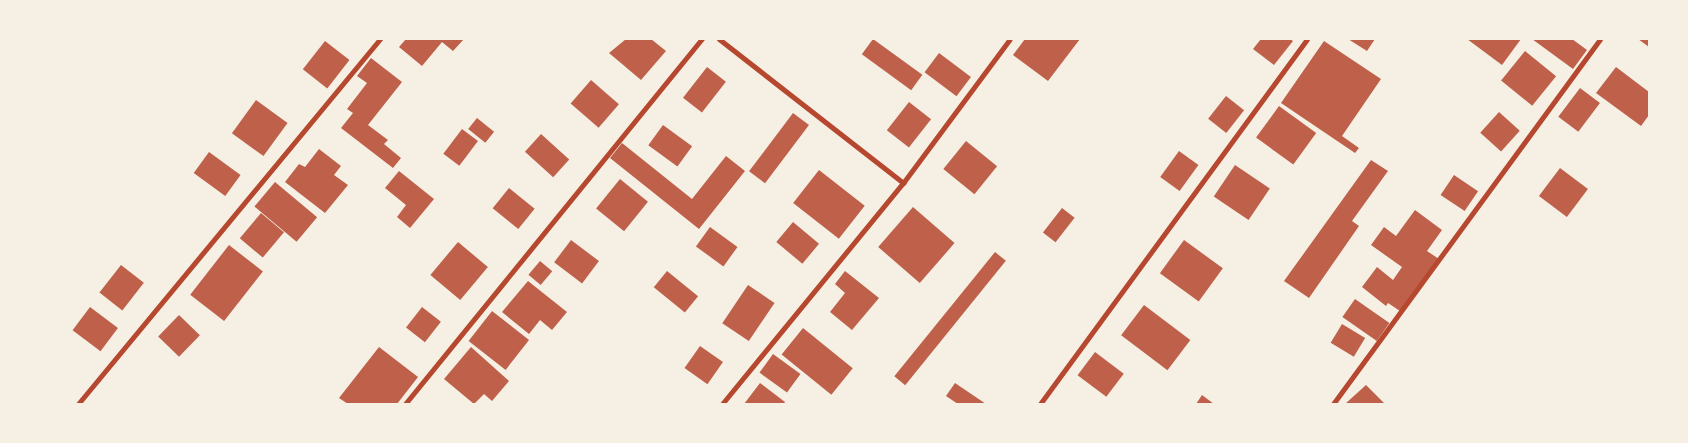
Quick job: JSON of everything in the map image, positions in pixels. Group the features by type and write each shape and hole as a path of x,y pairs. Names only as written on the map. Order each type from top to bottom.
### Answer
{"street":[{"path":"78,404 380,39"},
{"path":"405,404 702,39"},
{"path":"719,39 903,183"},
{"path":"722,404 903,183 1010,39"},
{"path":"1040,404 1307,39"},
{"path":"1333,404 1600,39"}],"building":[{"path":"406,39 464,39 453,51 442,42 422,66 399,47"},
{"path":"626,39 651,39 666,51 641,80 609,53"},
{"path":"873,39 922,75 911,90 862,54"},
{"path":"1025,39 1080,39 1048,81 1013,55"},
{"path":"1261,39 1290,39 1293,41 1274,65 1253,49"},
{"path":"1348,39 1375,39 1367,51"},
{"path":"1467,39 1521,39 1502,65"},
{"path":"1532,39 1572,39 1587,50 1573,69"},
{"path":"1638,39 1649,39 1649,47"},
{"path":"325,41 349,60 327,88 303,69"},
{"path":"1324,41 1381,79 1342,136 1359,148 1355,153 1281,103"},
{"path":"1525,51 1556,76 1532,106 1501,81"},
{"path":"939,53 971,77 957,96 925,72"},
{"path":"371,58 402,82 368,125 388,140 384,144 401,158 393,168 341,128 353,113 347,109 367,83 357,76"},
{"path":"707,67 726,82 702,113 683,98"},
{"path":"1616,67 1649,92 1649,115 1641,126 1596,93"},
{"path":"591,80 619,104 599,128 571,103"},
{"path":"1580,88 1600,103 1578,132 1558,117"},
{"path":"1226,96 1244,110 1226,133 1208,119"},
{"path":"256,100 288,123 263,156 232,133"},
{"path":"909,102 931,119 909,148 887,130"},
{"path":"1279,106 1316,133 1293,165 1256,138"},
{"path":"1499,112 1520,131 1501,152 1480,133"},
{"path":"793,113 809,125 765,183 749,171"},
{"path":"477,118 494,132 485,143 468,129"},
{"path":"663,125 692,146 677,166 648,145"},
{"path":"462,129 478,141 459,166 443,154"},
{"path":"541,134 569,159 553,177 525,152"},
{"path":"966,141 997,166 974,194 943,169"},
{"path":"622,143 692,199 726,156 745,171 699,229 610,158"},
{"path":"319,149 341,166 334,175 348,185 325,213 285,182 299,164 305,167"},
{"path":"1179,151 1198,165 1180,191 1160,177"},
{"path":"209,152 241,175 225,196 194,173"},
{"path":"1371,160 1388,171 1352,221 1359,226 1309,298 1284,281"},
{"path":"1235,165 1270,188 1249,220 1214,197"},
{"path":"1560,168 1588,189 1567,217 1539,196"},
{"path":"819,170 865,206 839,239 793,203"},
{"path":"399,171 434,199 410,228 397,217 406,205 385,188"},
{"path":"1454,175 1478,191 1465,211 1441,195"},
{"path":"620,179 648,202 624,231 596,209"},
{"path":"275,182 317,217 297,242 254,207"},
{"path":"509,188 535,209 518,229 493,208"},
{"path":"913,207 955,243 920,283 878,247"},
{"path":"1062,208 1075,218 1056,242 1043,232"},
{"path":"1415,210 1442,230 1427,251 1439,259 1400,311 1388,303 1386,306 1362,287 1377,267 1393,280 1402,267 1371,245 1384,227 1396,236"},
{"path":"261,213 284,232 263,258 240,238"},
{"path":"793,222 819,244 802,264 776,242"},
{"path":"710,227 738,247 723,266 696,246"},
{"path":"571,240 599,261 582,283 554,262"},
{"path":"1184,240 1223,268 1199,301 1160,273"},
{"path":"458,242 488,267 460,300 430,275"},
{"path":"229,245 263,271 224,321 190,295"},
{"path":"995,252 1006,261 905,385 894,376"},
{"path":"540,261 552,271 541,285 528,275"},
{"path":"121,265 144,283 122,310 99,293"},
{"path":"667,271 698,296 685,312 654,287"},
{"path":"845,271 879,298 852,330 830,312 845,293 835,284"},
{"path":"528,281 567,312 552,330 540,320 529,334 502,312"},
{"path":"748,285 775,303 749,341 722,323"},
{"path":"1355,299 1389,323 1377,341 1342,317"},
{"path":"1144,305 1190,340 1167,370 1121,335"},
{"path":"90,307 118,328 100,351 73,330"},
{"path":"422,307 441,322 425,342 406,327"},
{"path":"492,311 529,340 506,370 469,341"},
{"path":"179,315 200,335 179,357 158,337"},
{"path":"1342,324 1365,338 1354,357 1331,343"},
{"path":"803,328 853,368 831,395 782,354"},
{"path":"700,346 723,362 707,384 685,368"},
{"path":"379,347 418,377 397,404 348,404 339,398"},
{"path":"471,347 509,381 492,401 484,394 474,404 444,379"},
{"path":"1095,352 1124,374 1106,397 1078,375"},
{"path":"773,354 801,374 787,393 759,373"},
{"path":"760,383 785,402 784,404 744,404"},
{"path":"955,383 986,404 958,404 946,396"},
{"path":"1366,385 1385,404 1345,404"},
{"path":"1202,395 1214,404 1196,404"}]}
